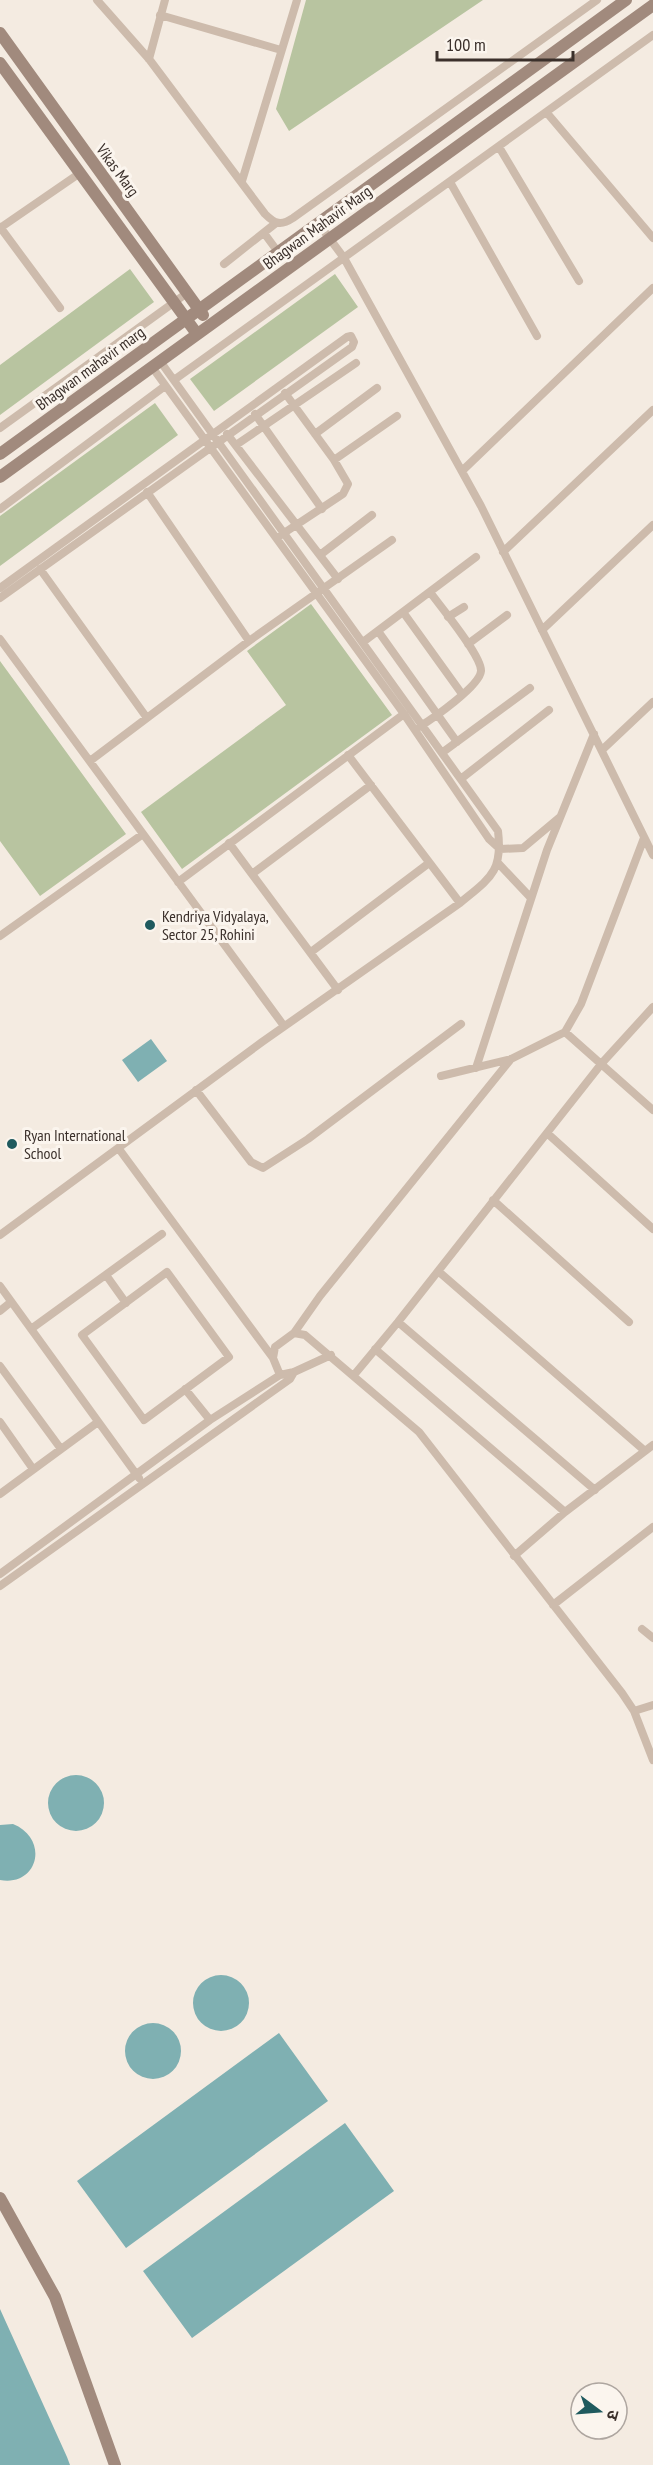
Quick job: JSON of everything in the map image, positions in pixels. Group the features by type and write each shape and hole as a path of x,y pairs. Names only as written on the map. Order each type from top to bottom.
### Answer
{"main road":[{"name":"Bhagwan Mahavir Marg","path":"199,310 626,0"},
{"name":"Bhagwan Mahavir Marg","path":"0,477 653,5"},
{"name":"Vikas Marg","path":"0,33 210,325"},
{"name":"Vikas Marg","path":"0,63 197,334"},
{"name":"Bhagwan mahavir marg","path":"0,454 199,310"},
{"path":"0,2198 55,2297 115,2465"}],"street":[{"path":"97,0 149,59 266,214 276,223"},
{"path":"149,59 165,0"},
{"path":"242,181 297,0"},
{"path":"224,264 276,223 286,222 293,218 597,0"},
{"path":"160,15 281,50"},
{"path":"174,380 653,35"},
{"path":"547,113 653,238"},
{"path":"499,147 579,281"},
{"path":"60,308 0,228 80,173"},
{"path":"450,182 537,336"},
{"path":"318,223 344,258 462,471 653,855"},
{"path":"264,233 278,252"},
{"path":"462,471 653,288"},
{"path":"0,428 187,293"},
{"path":"0,588 211,440 351,336 354,342 352,346 227,434 211,440 147,492 0,598"},
{"path":"236,445 356,363"},
{"path":"156,364 174,380 211,440"},
{"path":"0,1234 284,1026 459,903 480,885 498,863 500,849 498,831 462,778 326,589 281,535 211,440 165,386 156,364"},
{"path":"0,509 165,386"},
{"path":"315,434 376,388"},
{"path":"281,535 344,494 348,484 334,460 285,393"},
{"path":"503,552 653,410"},
{"path":"255,414 322,509"},
{"path":"334,460 397,416"},
{"path":"227,434 338,579"},
{"path":"147,492 249,641"},
{"path":"320,555 372,515"},
{"path":"542,630 653,525"},
{"path":"281,535 317,593 404,714 489,839 500,849 522,848 560,817"},
{"path":"90,761 249,641 326,589 392,540"},
{"path":"363,642 477,557"},
{"path":"40,569 147,718"},
{"path":"414,730 475,683 481,671 468,644 430,592"},
{"path":"448,617 464,607"},
{"path":"403,612 462,694"},
{"path":"468,644 507,615"},
{"path":"378,631 457,742"},
{"path":"0,639 284,1026"},
{"path":"443,752 530,688"},
{"path":"602,750 653,702"},
{"path":"462,778 549,710"},
{"path":"178,882 404,714"},
{"path":"476,1068 531,898 560,817 594,734"},
{"path":"348,755 459,903"},
{"path":"252,874 371,785"},
{"path":"0,936 143,834"},
{"path":"441,1076 511,1059 565,1032 581,1004 644,838"},
{"path":"230,843 338,990"},
{"path":"311,952 429,863"},
{"path":"498,863 531,898"},
{"path":"354,1375 602,1063 653,1007"},
{"path":"196,1090 251,1162 256,1167 263,1168 308,1139 461,1024"},
{"path":"565,1032 653,1110"},
{"path":"273,1358 275,1347 294,1333 320,1296 511,1059"},
{"path":"547,1133 653,1229"},
{"path":"119,1149 273,1358 280,1375"},
{"path":"493,1200 629,1322"},
{"path":"31,1329 162,1234"},
{"path":"438,1271 645,1451"},
{"path":"168,1272 229,1357 144,1420 82,1335 126,1303 168,1272"},
{"path":"106,1275 126,1303"},
{"path":"0,1286 142,1484"},
{"path":"0,1311 11,1302"},
{"path":"398,1322 595,1490"},
{"path":"294,1333 305,1335 331,1355 419,1432 634,1711 653,1760"},
{"path":"375,1349 565,1512"},
{"path":"0,1574 210,1420 280,1375 294,1372 331,1355"},
{"path":"0,1366 61,1449"},
{"path":"0,1586 290,1379 294,1372"},
{"path":"185,1389 210,1420"},
{"path":"0,1422 33,1469"},
{"path":"0,1494 98,1422"},
{"path":"514,1556 565,1512 653,1445"},
{"path":"553,1605 653,1527"},
{"path":"642,1629 653,1638"},
{"path":"634,1711 653,1705"}],"green space":[{"path":"306,0 483,0 289,131 276,109"},
{"path":"130,269 154,302 0,415 0,365"},
{"path":"335,274 358,307 214,411 190,379"},
{"path":"155,403 178,435 0,566 0,516"},
{"path":"311,604 392,715 182,869 141,812 286,705 247,651"},
{"path":"0,661 126,834 40,896 0,841"}],"water":[{"path":"151,1039 167,1061 138,1082 122,1060"},
{"path":"70,1775 82,1775 92,1779 100,1787 104,1803 100,1819 92,1827 82,1831 70,1831 60,1827 52,1819 48,1809 48,1797 52,1787 60,1779"},
{"path":"13,1824 25,1831 32,1840 35,1860 31,1869 23,1876 13,1880 0,1880 0,1825"},
{"path":"215,1975 227,1975 237,1979 245,1987 249,2003 245,2019 237,2027 227,2031 215,2031 205,2027 197,2019 193,2009 193,1997 197,1987 205,1979"},
{"path":"147,2023 159,2023 169,2027 177,2035 181,2051 177,2067 169,2075 159,2079 147,2079 137,2075 129,2067 125,2057 125,2045 129,2035 137,2027"},
{"path":"279,2033 328,2101 126,2248 77,2181"},
{"path":"345,2123 394,2191 192,2338 143,2271"},
{"path":"0,2309 67,2457 70,2465 0,2465"}],"place":[{"name":"Kendriya Vidyalaya, Sector 25, Rohini","path":"150,925"},
{"name":"Ryan International School","path":"12,1144"}]}
